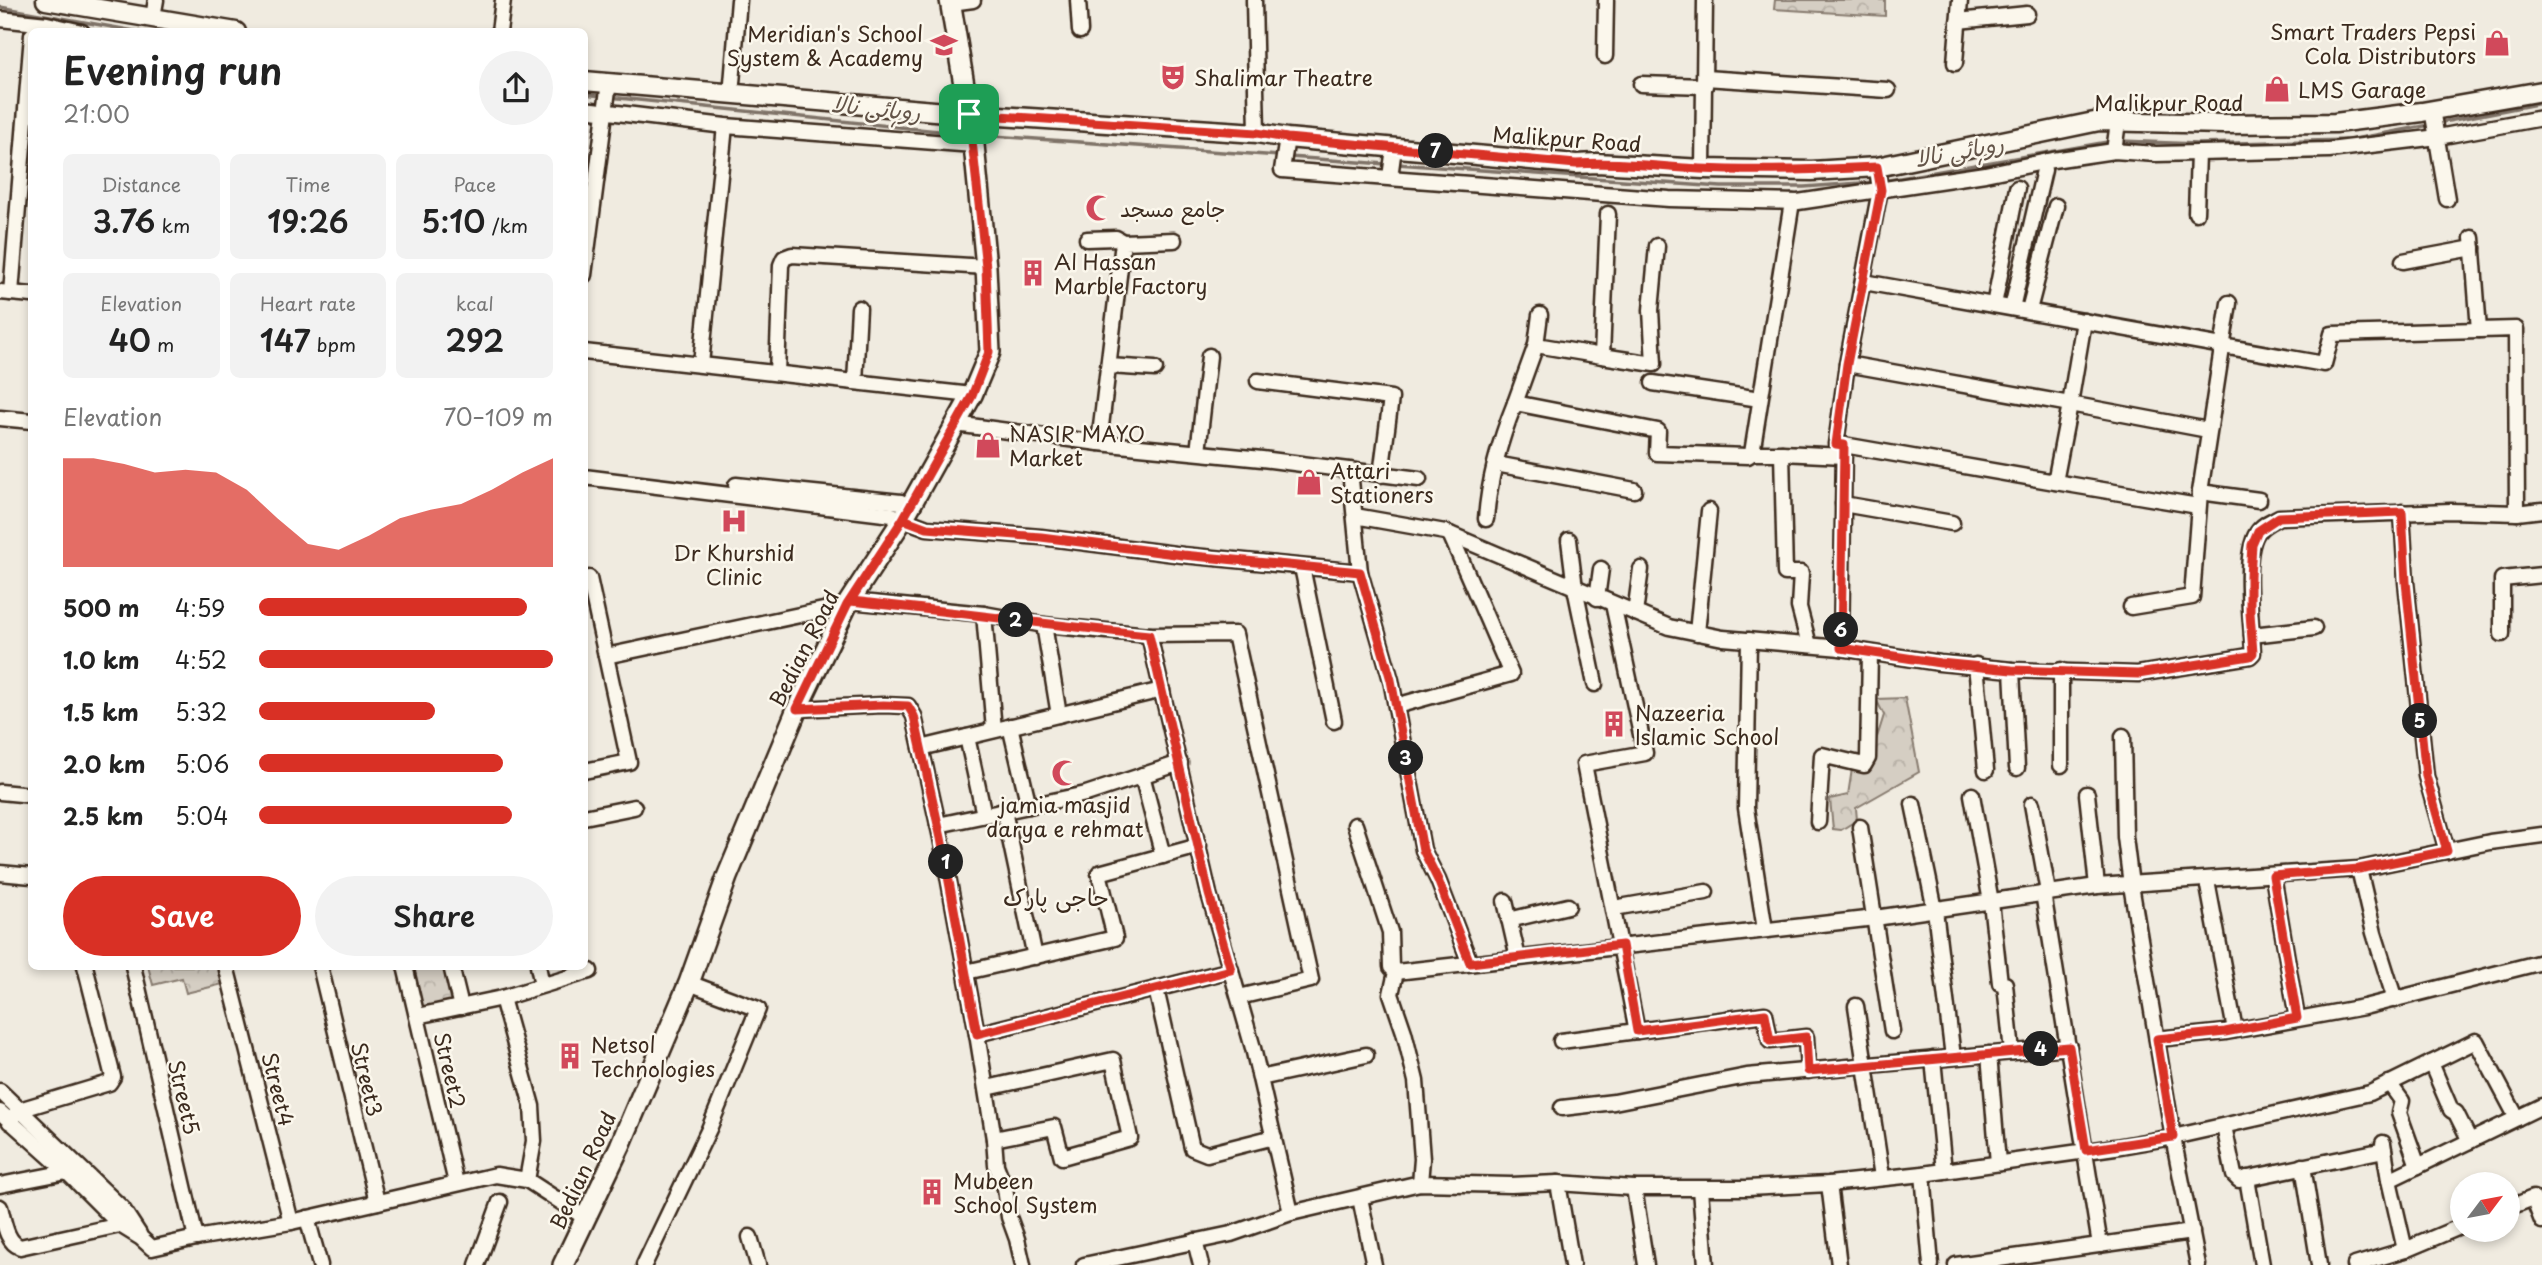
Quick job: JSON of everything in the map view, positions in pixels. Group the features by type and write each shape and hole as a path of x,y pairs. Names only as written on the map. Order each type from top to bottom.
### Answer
{"main road":[{"name":"Bedian Road","path":"563,1265 620,1146 689,983 727,877 797,709 849,603 906,513 972,396 989,352 986,267 972,130 950,2"}],"street":[{"path":"46,0 154,8 222,28"},
{"path":"500,28 503,0"},
{"path":"730,95 739,0"},
{"path":"950,2 973,0"},
{"path":"1078,0 1080,31"},
{"path":"1254,0 1257,133"},
{"path":"1605,57 1606,0"},
{"path":"1703,169 1706,0"},
{"path":"1955,63 1960,0"},
{"path":"1958,21 2027,14"},
{"path":"0,19 28,29"},
{"path":"28,69 5,293 28,295"},
{"path":"1641,85 1705,82 1888,90"},
{"name":"Malikpur Road","path":"588,84 606,97 730,95 972,130 1257,133 1286,142 1576,168 1597,163 1812,171 1878,170 2099,121 2116,138 2223,124 2335,123 2433,114 2542,91"},
{"path":"588,107 606,97 725,125 972,130"},
{"path":"588,243 606,97"},
{"path":"2433,114 2447,199"},
{"path":"1286,142 1282,170 1391,174 1669,199 1792,202 1881,190 2116,138 2156,154 2329,150 2438,136 2542,118"},
{"path":"701,364 725,125"},
{"path":"1391,174 1394,151"},
{"path":"2196,213 2198,153"},
{"path":"1574,189 1576,168"},
{"path":"1841,648 1844,451 1836,444 1847,364 1881,190 1878,170"},
{"path":"2012,308 2044,170"},
{"path":"1994,305 2017,188"},
{"path":"1752,453 1792,202"},
{"path":"2029,310 2056,206"},
{"path":"1602,356 1608,214"},
{"path":"1087,239 1116,238 1123,242 1174,240"},
{"path":"1099,443 1123,242"},
{"path":"2403,261 2472,243 2479,330"},
{"path":"1536,345 1654,364 1651,310 1657,246"},
{"path":"777,373 781,265 784,258 792,255 986,267"},
{"path":"1864,282 2324,364 2332,334 2516,329 2517,513"},
{"path":"2131,607 2192,597 2199,499 2229,303"},
{"path":"855,382 859,309"},
{"path":"1486,519 1487,497 1500,441 1536,345 1540,315"},
{"path":"2055,482 2084,321"},
{"path":"588,352 972,396"},
{"path":"1198,452 1209,356"},
{"path":"1847,364 2208,430"},
{"path":"1109,366 1155,369"},
{"path":"1258,381 1391,398 1381,475"},
{"path":"1653,383 1760,399"},
{"path":"1516,403 1658,431 1657,453 1748,456 1752,453 1844,451 2055,482 2199,499 2259,500"},
{"path":"0,410 28,413"},
{"path":"0,418 28,421"},
{"path":"955,424 1419,479"},
{"path":"1782,453 1785,573 1801,573 1799,607 1809,645"},
{"path":"1496,464 1634,490"},
{"path":"588,470 826,500 892,514 906,513 927,528 1041,537 1183,555 1360,572"},
{"path":"1350,470 1360,572 1391,680 1423,850 1438,880 1470,963"},
{"path":"588,477 826,500"},
{"path":"1843,504 1952,523"},
{"path":"1355,516 1450,534 1669,627 1697,633 2012,670 2138,674 2250,656 2253,653 2250,613 2252,545 2258,531 2279,517 2451,511 2517,513 2542,510"},
{"path":"1697,633 1709,512"},
{"path":"2402,512 2406,582 2426,776 2447,851"},
{"path":"1396,706 1511,674 1450,534"},
{"path":"1569,540 1575,588 1595,684"},
{"path":"1302,567 1334,721"},
{"path":"1597,598 1601,569"},
{"path":"1635,613 1641,569"},
{"path":"2502,634 2502,579 2542,575"},
{"path":"588,578 629,762 588,770"},
{"path":"606,656 849,603 984,614 1044,625 1149,635 1235,634 1311,980 1238,997"},
{"path":"1613,604 1645,753 1584,764 1637,1031"},
{"path":"984,614 994,730"},
{"path":"1044,625 1059,715"},
{"path":"2252,635 2314,628"},
{"path":"1149,635 1199,846 1260,1078 1291,1213"},
{"path":"1749,640 1746,808 1765,930"},
{"path":"1818,822 1822,755 1864,765 1868,758 1871,653"},
{"path":"1976,665 1986,770"},
{"path":"2012,670 2017,768"},
{"path":"2061,670 2061,765"},
{"path":"921,748 1162,690"},
{"path":"797,709 908,706 914,716 939,825 966,972 996,1165 1005,1188 1009,1217 1023,1265"},
{"path":"1010,726 1029,806"},
{"path":"2123,736 2124,837 2173,1137 2198,1265"},
{"path":"967,737 984,815"},
{"path":"939,825 1086,794 1180,763"},
{"path":"1142,775 1163,856"},
{"path":"0,792 28,795"},
{"path":"2087,794 2097,886"},
{"path":"1972,795 1991,902 2000,983 2005,984 2012,1052"},
{"path":"1913,804 1935,910 1953,1057"},
{"path":"2032,804 2100,1245"},
{"path":"588,816 635,807"},
{"path":"1004,811 1035,957"},
{"path":"1355,825 1390,932 1391,967 1396,972"},
{"path":"1860,827 1892,1031"},
{"path":"1396,972 1875,918 2097,886 2131,886 2359,869 2542,835"},
{"path":"966,972 1115,938 1099,873 1199,846"},
{"path":"2359,869 2374,933 2395,1000"},
{"path":"0,873 28,876"},
{"path":"2273,876 2297,1018"},
{"path":"2207,881 2235,1030"},
{"path":"1614,908 1706,892"},
{"path":"1505,901 1518,958"},
{"path":"1509,919 1568,906"},
{"path":"2157,1039 2235,1030 2395,1000 2542,962"},
{"path":"10,1115 109,1083 113,1077 86,970"},
{"name":"Street5","path":"134,970 196,1238"},
{"name":"Street4","path":"227,970 291,1222"},
{"name":"Street3","path":"321,970 377,1202"},
{"name":"Street2","path":"406,970 456,1183"},
{"path":"452,970 461,1007"},
{"path":"539,970 542,985"},
{"path":"977,1034 1231,970"},
{"path":"417,1016 502,998 590,971"},
{"path":"1396,972 1391,994 1416,1080 1422,1159 1420,1183"},
{"path":"644,1265 709,1129 758,1009 689,983"},
{"path":"1156,989 1192,1148 1207,1154 1274,1136"},
{"path":"502,998 531,1106 534,1141 527,1180"},
{"path":"1856,1006 1882,1177"},
{"path":"1561,1041 1765,1014 1770,1041 1806,1037 1808,1071"},
{"path":"1084,1265 1231,1234 1291,1213 1420,1183 1558,1183 1700,1189 1829,1184 1923,1174 2173,1137 2370,1093 2476,1041 2517,1118"},
{"path":"1562,1108 1614,1102 1747,1076 2069,1047"},
{"path":"1989,1054 1998,1163"},
{"path":"1260,1078 1366,1055"},
{"path":"1933,1059 1944,1171"},
{"path":"986,1088 1112,1060 1130,1138 1062,1157 1054,1127 994,1139"},
{"path":"2431,1063 2451,1110 2456,1112 2470,1141"},
{"path":"2389,1083 2402,1101 2399,1113 2418,1166"},
{"path":"0,1091 10,1115 122,1208 141,1238"},
{"path":"2389,1180 2542,1106"},
{"path":"2224,1126 2235,1178 2303,1166 2383,1145 2405,1250"},
{"path":"2303,1166 2319,1265"},
{"path":"0,1185 72,1168"},
{"path":"72,1168 120,1225 152,1248 291,1222 496,1175 527,1180 584,1217"},
{"path":"1923,1174 1931,1265"},
{"path":"2247,1178 2262,1265"},
{"path":"1558,1183 1572,1265"},
{"path":"1829,1184 1839,1265"},
{"path":"1634,1188 1646,1265"},
{"path":"1700,1189 1706,1265"},
{"path":"1360,1198 1374,1265"},
{"path":"2520,1203 2533,1198 2542,1222"},
{"path":"477,1265 500,1202"},
{"path":"0,1207 10,1240 14,1246 20,1247 120,1225"},
{"path":"307,1218 320,1265"},
{"path":"2355,1265 2377,1262 2450,1231"},
{"path":"1956,1265 2192,1232"},
{"path":"750,1237 758,1265"},
{"path":"1195,1241 1202,1265"}],"green space":[{"path":"1775,0 1885,0 1885,16 1774,9"},
{"path":"1905,698 1919,772 1856,808 1857,820 1841,830 1833,829 1830,799 1848,795 1852,769 1866,770 1876,755 1874,747 1884,715 1876,699"},
{"path":"149,970 224,970 227,983 186,993 182,978 153,985"},
{"path":"409,970 449,970 457,1002 420,1009"}],"waterway":[{"name":"روہائی نالا","path":"0,7 118,28"},
{"name":"روہائی نالا","path":"588,94 602,96"},
{"name":"روہائی نالا","path":"609,97 967,134"},
{"name":"روہائی نالا","path":"2438,123 2542,103"},
{"name":"روہائی نالا","path":"2121,141 2197,144 2349,140 2430,125"},
{"name":"روہائی نالا","path":"978,135 1281,156"},
{"name":"روہائی نالا","path":"1883,181 2113,141"},
{"name":"روہائی نالا","path":"1289,157 1386,164"},
{"name":"روہائی نالا","path":"1397,164 1721,187 1804,187 1875,182"}],"place":[{"name":"Smart Traders Pepsi Cola Distributors","path":"2497,43"},
{"name":"Meridian's School System & Academy","path":"944,45"},
{"name":"Shalimar Theatre","path":"1173,77"},
{"name":"LMS Garage","path":"2277,89"},
{"name":"جامع مسجد","path":"1099,208"},
{"name":"Al Hassan Marble Factory","path":"1033,273"},
{"name":"NASIR MAYO Market","path":"988,445"},
{"name":"Attari Stationers","path":"1309,482"},
{"name":"Dr Khurshid Clinic","path":"734,521"},
{"name":"Nazeeria Islamic School","path":"1614,724"},
{"name":"jamia masjid darya e rehmat","path":"1065,773"},
{"name":"Netsol Technologies","path":"570,1056"},
{"name":"Mubeen School System","path":"932,1192"}],"district":[{"name":"حاجی پارک","path":"1056,896"}],"route":[{"path":"969,114 986,267 989,352 972,396 903,519 847,605 797,709 908,706 914,716 941,838 977,1034 1231,970 1209,894 1149,635 1044,625 984,614 850,601 903,519 927,528 1041,537 1183,555 1360,572 1391,680 1423,850 1438,880 1470,963 1622,945 1637,1031 1765,1014 1770,1041 1806,1037 1808,1071 2069,1047 2086,1150 2173,1137 2157,1039 2225,1032 2297,1018 2273,876 2359,869 2447,851 2426,776 2406,582 2402,512 2294,515 2279,517 2258,531 2252,545 2250,576 2253,653 2250,656 2138,674 2012,670 1940,663 1841,648 1844,445 1836,444 1847,364 1881,190 1877,167 1812,171 1576,164 1257,133 969,114"}]}
